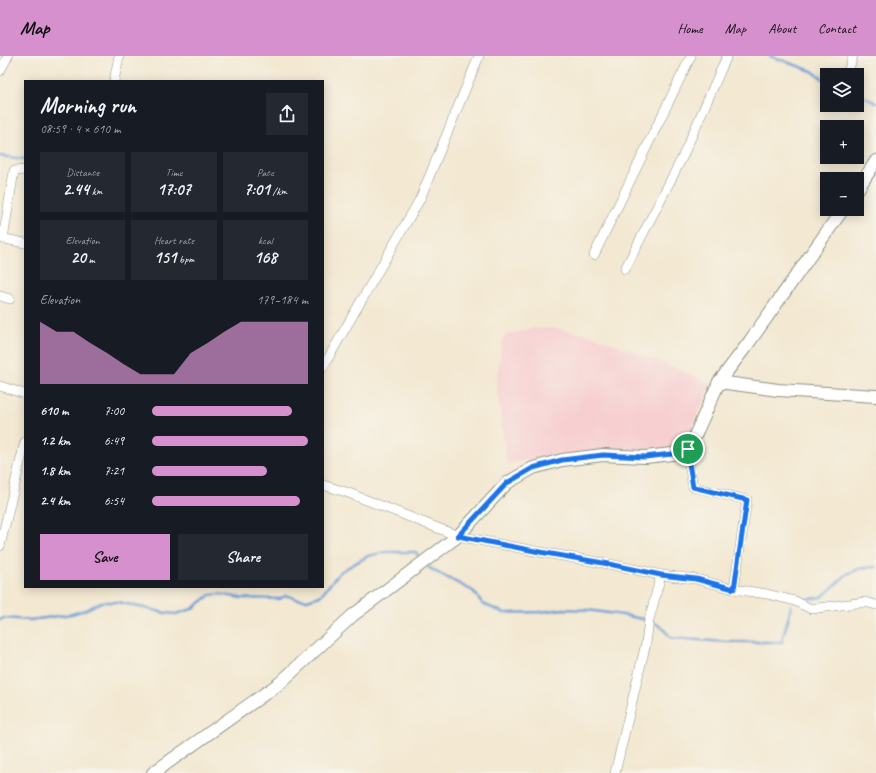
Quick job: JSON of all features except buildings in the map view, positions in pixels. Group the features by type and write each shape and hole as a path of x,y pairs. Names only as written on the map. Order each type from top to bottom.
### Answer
{"street":[{"path":"0,71 8,56"},
{"path":"114,80 119,56"},
{"path":"324,365 420,199 479,56"},
{"path":"594,255 691,56"},
{"path":"625,269 682,158 727,56"},
{"path":"849,68 853,56"},
{"path":"864,179 876,161"},
{"path":"24,170 14,171 2,238 24,243"},
{"path":"734,589 747,500 693,487 688,449 719,382 750,341 838,216"},
{"path":"0,296 10,299"},
{"path":"719,382 778,390 876,396"},
{"path":"0,386 24,394"},
{"path":"0,545 24,446"},
{"path":"153,773 280,683 352,616 458,536 507,483 533,468 562,460 603,455 645,457 672,454 688,449"},
{"path":"324,485 346,492 458,536 661,575 696,579 734,589 767,594 795,601 811,609 865,602 876,605"},
{"path":"615,773 646,643 649,620 661,575"}],"shaded area":[{"path":"554,328 594,336 682,370 711,384 684,445 670,451 646,454 609,451 557,454 507,464 496,380 503,338 506,335 531,329"}],"waterway":[{"path":"770,56 812,71 820,77"},
{"path":"864,97 876,103"},
{"path":"0,156 24,159"},
{"path":"0,620 3,618 30,620 72,614 85,610 101,602 118,602 176,614 192,609 210,595 220,594 241,598 280,599 285,596 289,596 296,599 307,600 320,596 340,572 368,556 385,552 416,552 420,559"},
{"path":"428,567 473,591 483,604 504,613 540,612 563,609 587,610 647,620"},
{"path":"801,600 822,597 847,574 862,568 876,567"},
{"path":"652,621 663,628 671,638 726,642 782,642 791,605"}],"route":[{"path":"688,449 693,487 747,500 734,589 696,579 661,575 458,536 507,483 533,468 562,460 603,455 645,457 672,454 688,449"}]}
